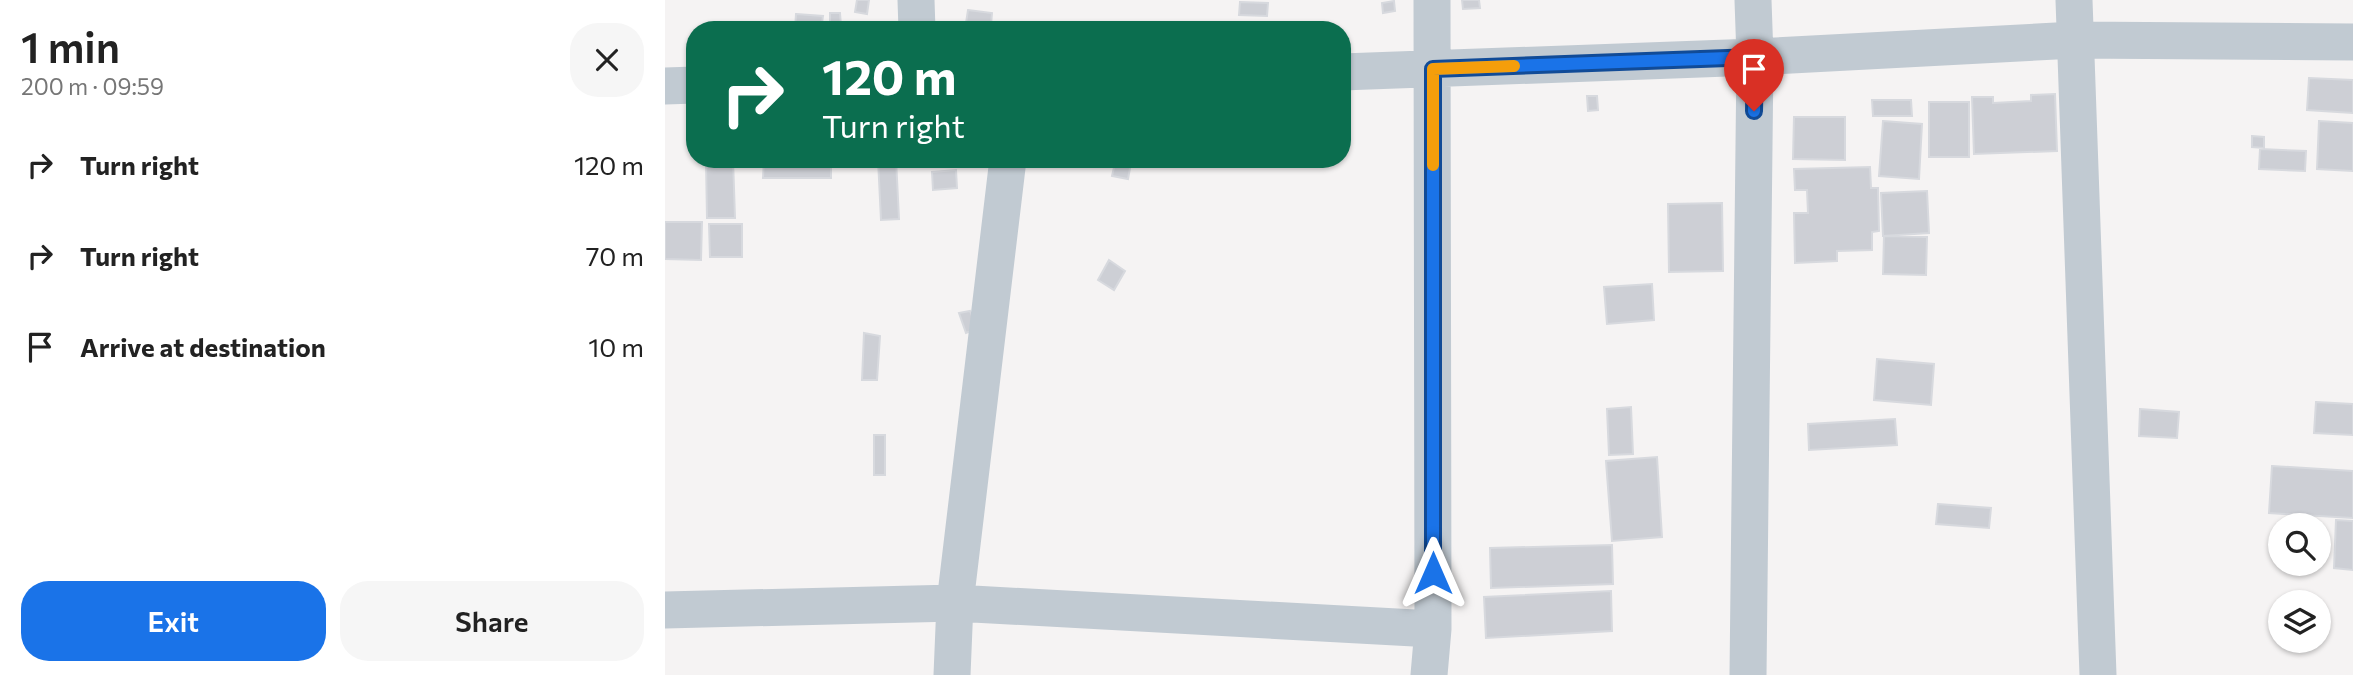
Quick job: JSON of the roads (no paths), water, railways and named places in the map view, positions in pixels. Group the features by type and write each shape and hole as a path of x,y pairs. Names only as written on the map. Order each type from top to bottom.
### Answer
{"street":[{"path":"916,0 917,21"},
{"path":"1432,0 1433,629 1438,673"},
{"path":"1748,675 1755,57 1753,0"},
{"path":"2074,0 2098,675"},
{"path":"1351,72 1755,57 2075,40 2353,42"},
{"path":"665,86 686,85"},
{"path":"952,675 955,603 1007,168"},
{"path":"665,610 955,603 1433,629"}]}
